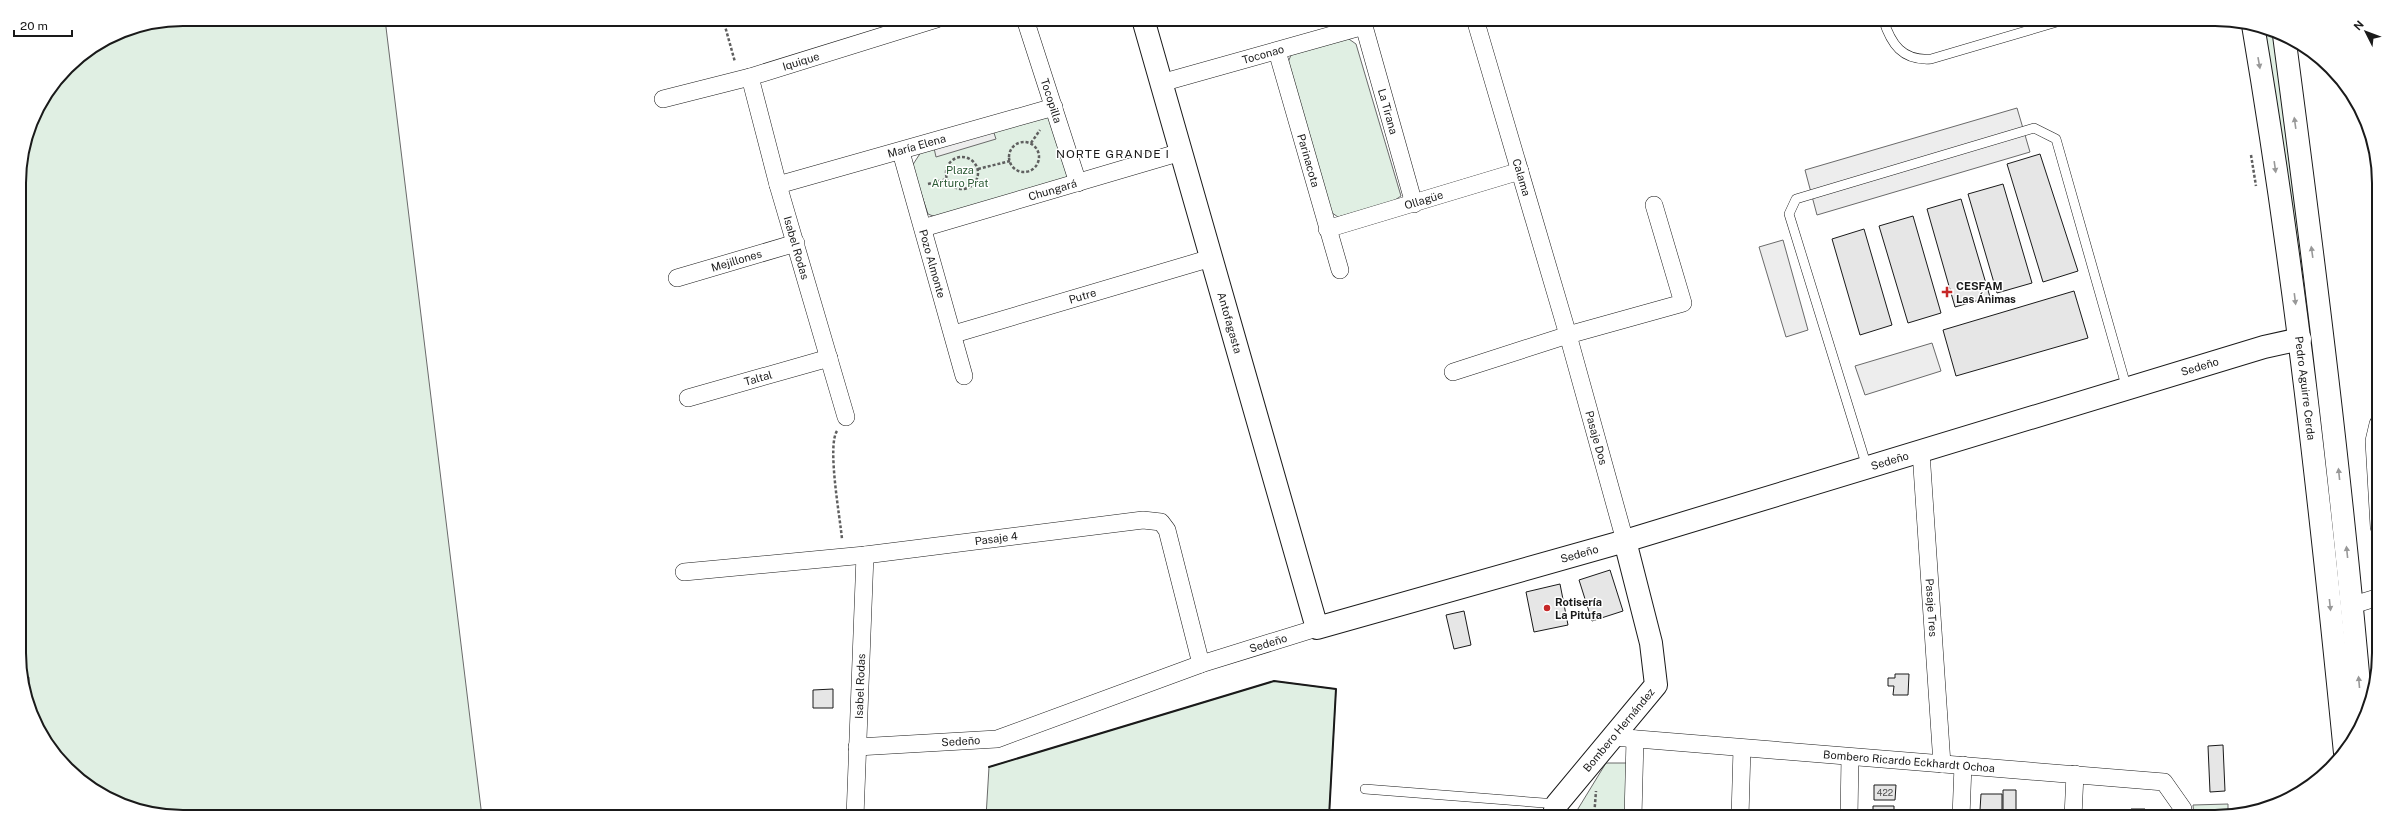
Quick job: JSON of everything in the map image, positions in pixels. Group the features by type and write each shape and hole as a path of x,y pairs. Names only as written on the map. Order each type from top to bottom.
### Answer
{"main road":[{"name":"Antofagasta","path":"1145,26 1317,628"},
{"name":"Pedro Aguirre Cerda","path":"2253,30 2300,339 2324,537 2344,743"},
{"name":"Pedro Aguirre Cerda","path":"2285,42 2327,364 2353,605 2361,710"},
{"path":"2320,307 2313,324 2300,339 2315,347 2327,364"},
{"name":"Sedeño","path":"1317,628 1625,541 2264,347 2300,339"},
{"name":"Bombero Hernández","path":"1555,810 1656,685 1651,643 1625,541"}],"street":[{"name":"Iquique","path":"663,99 746,78 914,26"},
{"name":"Tocopilla","path":"1027,26 1078,183"},
{"name":"Toconao","path":"1161,83 1277,51 1354,26"},
{"name":"La Tirana","path":"1364,26 1414,204"},
{"name":"Calama","path":"1477,26 1568,335"},
{"name":"Parinacota","path":"1277,51 1340,270"},
{"name":"Isabel Rodas","path":"746,78 796,243 846,417"},
{"name":"María Elena","path":"778,185 901,152 1054,107"},
{"name":"Pozo Almonte","path":"901,152 954,334 964,376"},
{"name":"Chungará","path":"923,228 1181,152"},
{"name":"Ollagüe","path":"1327,229 1520,171"},
{"path":"1453,372 1568,335 1683,303 1654,205"},
{"name":"Mejillones","path":"677,278 796,243"},
{"name":"Putre","path":"954,334 1211,258"},
{"name":"Pasaje Dos","path":"1568,335 1625,541"},
{"name":"Taltal","path":"688,398 828,358"},
{"name":"Pasaje Tres","path":"1921,452 1942,764"},
{"name":"Pasaje 4","path":"684,572 865,555 1143,520 1161,522 1166,530 1201,664"},
{"name":"Isabel Rodas","path":"855,810 865,555"},
{"path":"2353,605 2372,599"},
{"name":"Sedeño","path":"857,747 997,739 1201,664 1317,628"},
{"name":"Bombero Ricardo Eckhardt Ochoa","path":"1613,737 2164,782 2183,810"},
{"path":"1633,810 1635,739"},
{"path":"1740,810 1742,748"},
{"path":"1849,810 1850,756"},
{"path":"1961,810 1963,765"},
{"path":"2073,810 2075,774"}],"lane":[{"path":"1885,26 1887,33 1897,49 1904,55 1922,60 1931,59 2043,26"},
{"path":"1867,467 1789,214 1796,199 2034,128 2056,139 2128,389"},
{"path":"1365,789 1555,810"}],"path":[{"path":"726,26 746,78"},
{"path":"1017,143 1032,143 1040,155 1037,165 1029,171 1020,172 1010,161 1010,151 1017,143"},
{"path":"960,157 970,158 975,162 978,169 976,182 967,188 957,189 948,182 946,177 946,172 950,162 960,157"},
{"path":"978,169 1010,161"},
{"path":"844,557 833,455 834,435 846,417"},
{"path":"1594,810 1596,787"}],"green space":[{"path":"173,26 386,26 481,810 173,810 142,805 104,789 87,778 65,757 58,749 42,723 31,694 29,677 28,677 26,663 26,173 31,142 42,113 58,87 87,58 113,42 142,31"},
{"path":"2263,33 2276,38 2312,274 2300,275"},
{"path":"1346,37 1356,44 1401,196 1392,202 1338,217 1328,210 1287,65 1291,55"},
{"name":"Plaza Arturo Prat","path":"1045,116 1055,120 1070,172 1065,179 938,218 928,214 912,166 921,152"},
{"path":"1274,681 1336,689 1329,810 986,810 989,767"},
{"path":"1606,763 1627,763 1625,810 1577,810"},
{"path":"2228,804 2228,810 2193,810 2193,805"}],"shaded area":[{"path":"2017,108 2030,152 1817,215 1805,170"},
{"path":"993,130 996,139 936,157 934,148"},
{"path":"1783,240 1808,330 1786,337 1759,247"},
{"path":"1932,343 1941,371 1865,395 1855,366"}],"building":[{"path":"2040,154 2078,271 2043,282 2007,164"},
{"path":"2003,184 2032,283 1997,293 1968,194"},
{"path":"1961,199 1990,297 1955,307 1927,209"},
{"path":"1913,216 1941,313 1908,323 1879,226"},
{"path":"1864,229 1892,325 1860,335 1832,239"},
{"path":"2074,291 2088,338 1956,376 1943,330"},
{"path":"1610,570 1623,611 1592,621 1579,580"},
{"name":"Rotisería La Pitufa","path":"1560,584 1568,625 1534,632 1526,592"},
{"path":"1464,611 1471,645 1454,649 1446,615"},
{"path":"1895,674 1909,674 1908,695 1893,695 1894,686 1888,686 1888,678 1895,678"},
{"path":"833,689 833,708 813,708 813,690"},
{"path":"2223,745 2225,791 2210,792 2208,746"},
{"path":"1874,785 1896,785 1895,800 1874,800"},
{"path":"2003,790 2016,790 2016,810 2003,810"},
{"path":"1981,794 2002,794 2002,810 1980,810"},
{"path":"1873,806 1894,806 1894,810 1873,810"},
{"path":"2131,809 2145,809 2145,810"}],"wall":[{"path":"989,767 1274,681 1336,689 1329,810"}],"place":[{"name":"CESFAM Las Ánimas","path":"1947,292"},
{"name":"Rotisería La Pitufa","path":"1547,608"}],"district":[{"name":"NORTE GRANDE I","path":"1113,154"}]}
